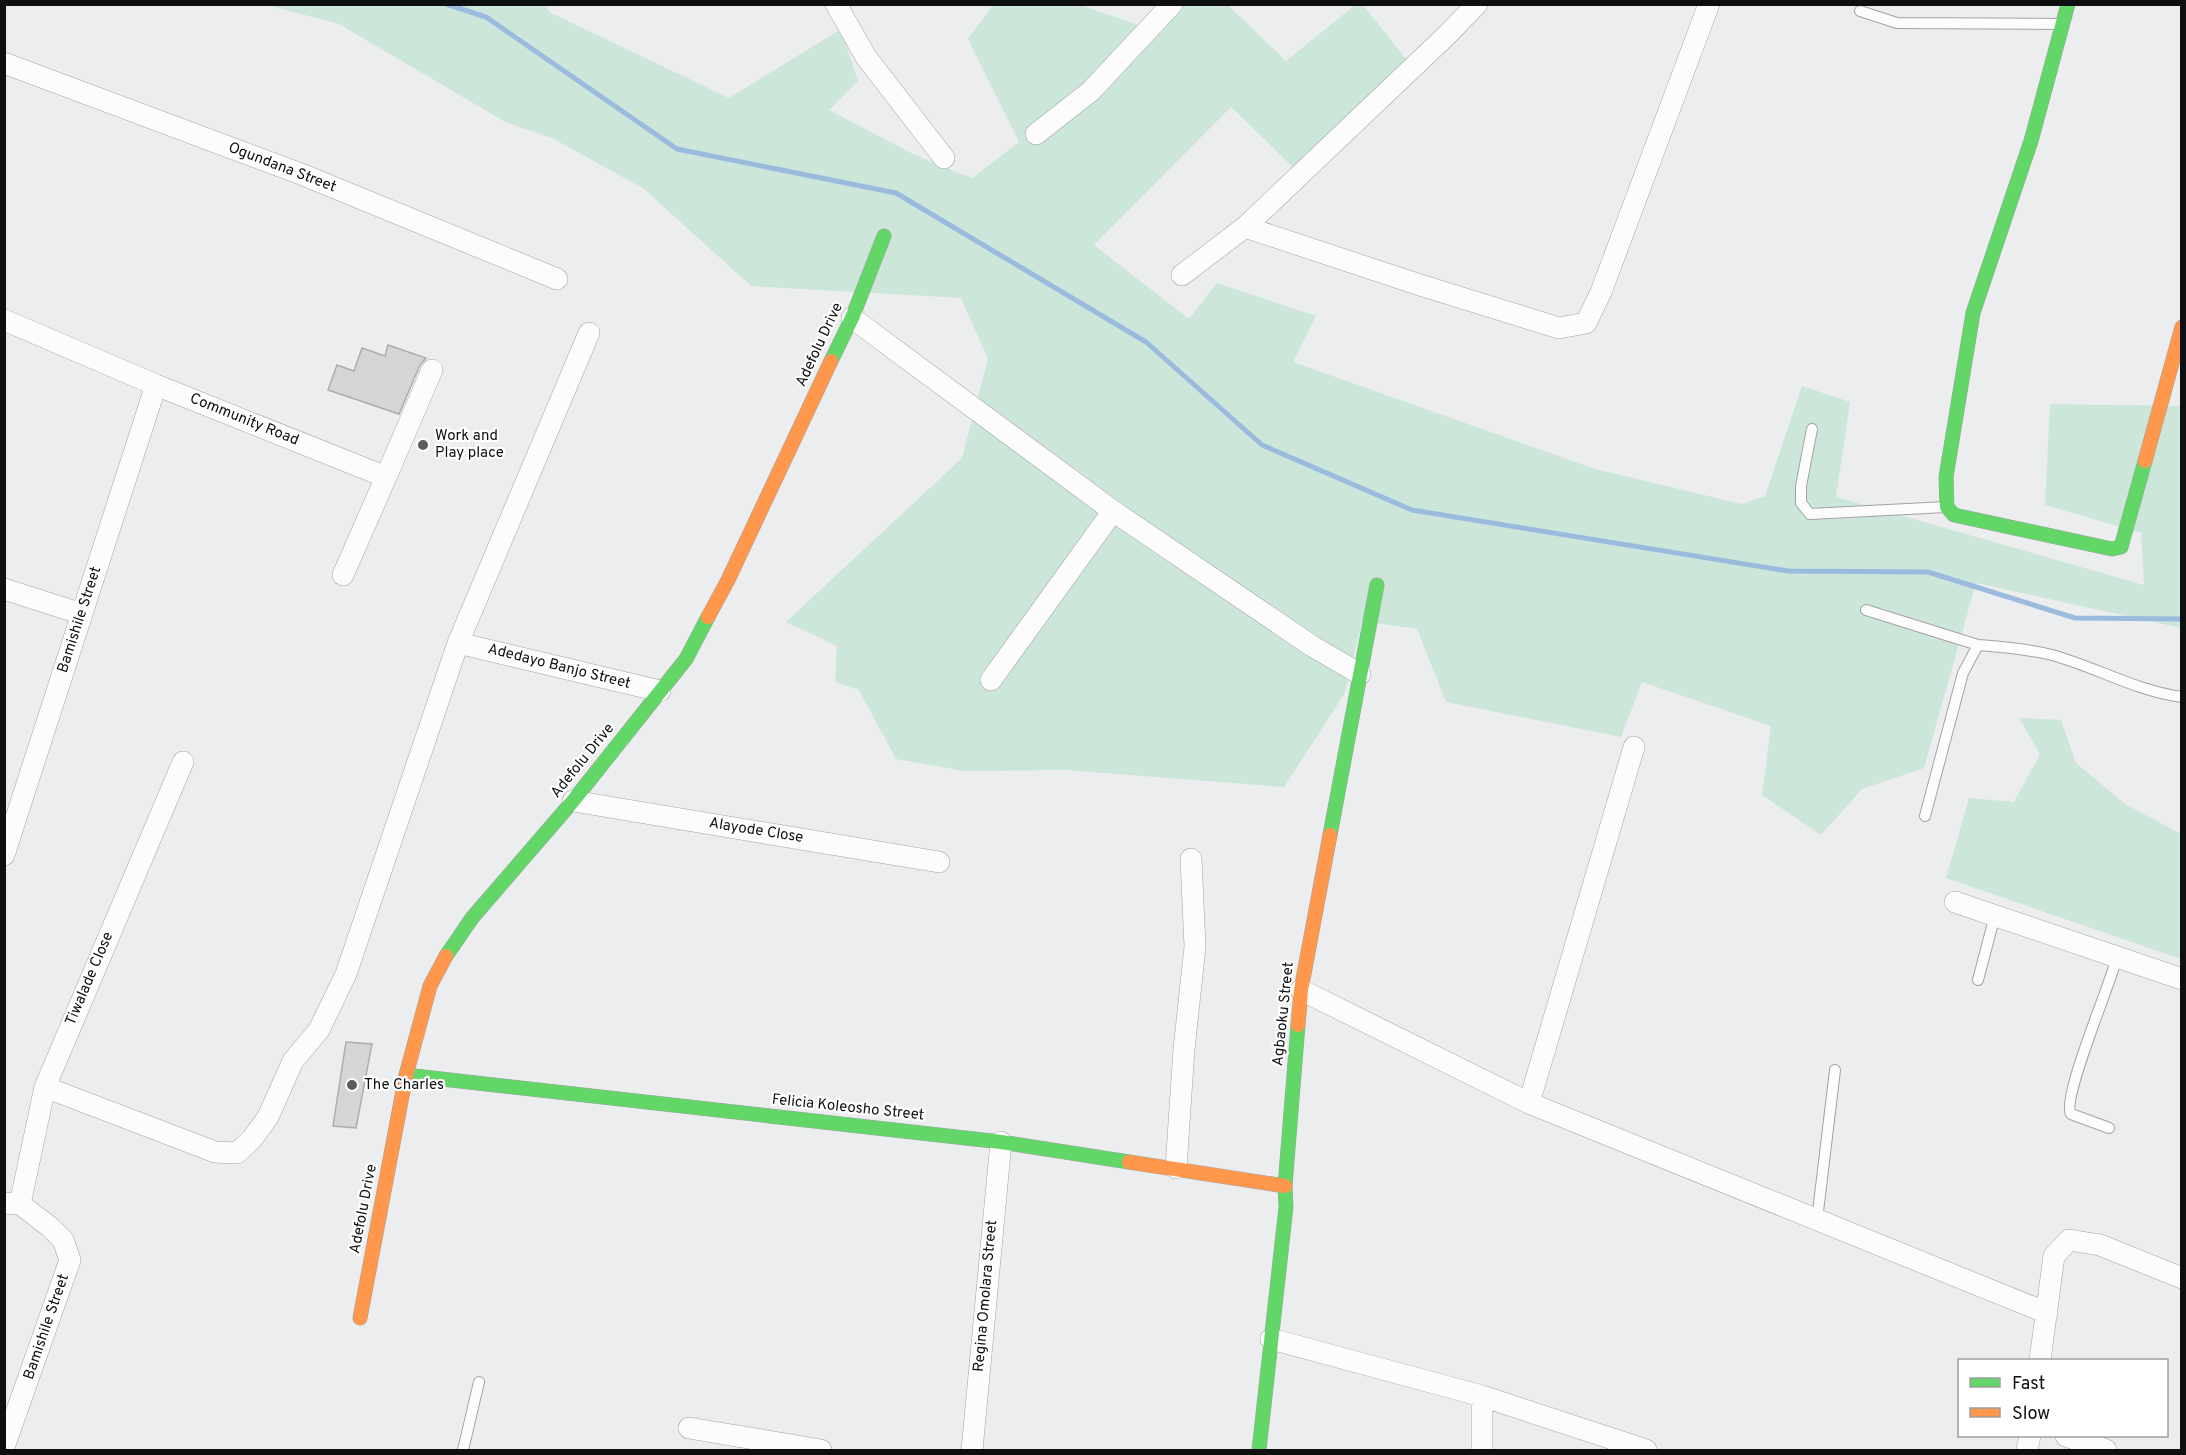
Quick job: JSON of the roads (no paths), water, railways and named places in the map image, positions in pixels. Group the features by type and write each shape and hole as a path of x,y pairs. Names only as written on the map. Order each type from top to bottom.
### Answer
{"street":[{"path":"836,4 866,57 944,158"},
{"path":"1036,134 1091,91 1172,4"},
{"path":"1182,275 1245,227 1477,4"},
{"path":"1245,227 1559,328 1586,323 1601,292 1709,4"},
{"path":"2068,4 2031,141 1973,313 1946,477 1947,507 1954,514 1976,520 2112,549 2121,547 2181,327"},
{"name":"Ogundana Street","path":"4,63 301,174 558,279"},
{"name":"Adefolu Drive","path":"360,1318 406,1075 430,986 450,949 472,918 573,801 686,659 729,580 750,530 852,318 884,236"},
{"path":"852,318 1113,511 1312,646 1360,674"},
{"name":"Community Road","path":"4,320 156,385 386,477"},
{"path":"45,1087 215,1152 237,1153 252,1139 267,1117 293,1061 319,1030 346,974 458,643 589,333"},
{"path":"343,574 432,370"},
{"name":"Bamishile Street","path":"6,847 156,385"},
{"path":"991,680 1113,511"},
{"name":"Agbaoku Street","path":"1259,1450 1286,1207 1285,1186 1301,990 1377,585"},
{"path":"4,589 82,614"},
{"name":"Adedayo Banjo Street","path":"458,643 660,691"},
{"path":"1529,1103 1634,747"},
{"name":"Tiwalade Close","path":"12,1203 45,1087 183,762"},
{"name":"Alayode Close","path":"573,801 939,862"},
{"path":"1176,1168 1184,1049 1195,947 1191,859"},
{"path":"1955,902 2181,979"},
{"path":"1301,990 1529,1103 2047,1313"},
{"name":"Felicia Koleosho Street","path":"406,1075 1001,1142 1285,1186"},
{"name":"Regina Omolara Street","path":"972,1450 1001,1142"},
{"name":"Bamishile Street","path":"4,1447 70,1260 63,1240 50,1227 12,1203"},
{"path":"2040,1359 2054,1256 2069,1240 2100,1245 2181,1278"},
{"path":"1271,1339 1482,1396 1646,1450"},
{"path":"1482,1396 1482,1450"},
{"path":"688,1428 821,1450"},
{"path":"2069,1437 2106,1450"}],"lane":[{"path":"1860,11 1897,23 2064,24"},
{"path":"1812,429 1801,494 1801,503 1810,514 1947,507"},
{"path":"1866,610 1978,645 2053,655 2117,679 2181,697"},
{"path":"1925,816 1963,672 1978,645"},
{"path":"1978,980 1995,915"},
{"path":"2109,1128 2071,1114 2068,1110 2074,1083 2117,957"},
{"path":"1817,1220 1835,1070"},
{"path":"462,1450 479,1382"}],"waterway":[{"path":"446,4 486,17 677,149 896,193 1146,342 1262,445 1412,510 1788,571 1928,572 2075,618 2182,619"}],"place":[{"name":"Work and Play place","path":"423,445"},
{"name":"The Charles","path":"352,1085"}]}
